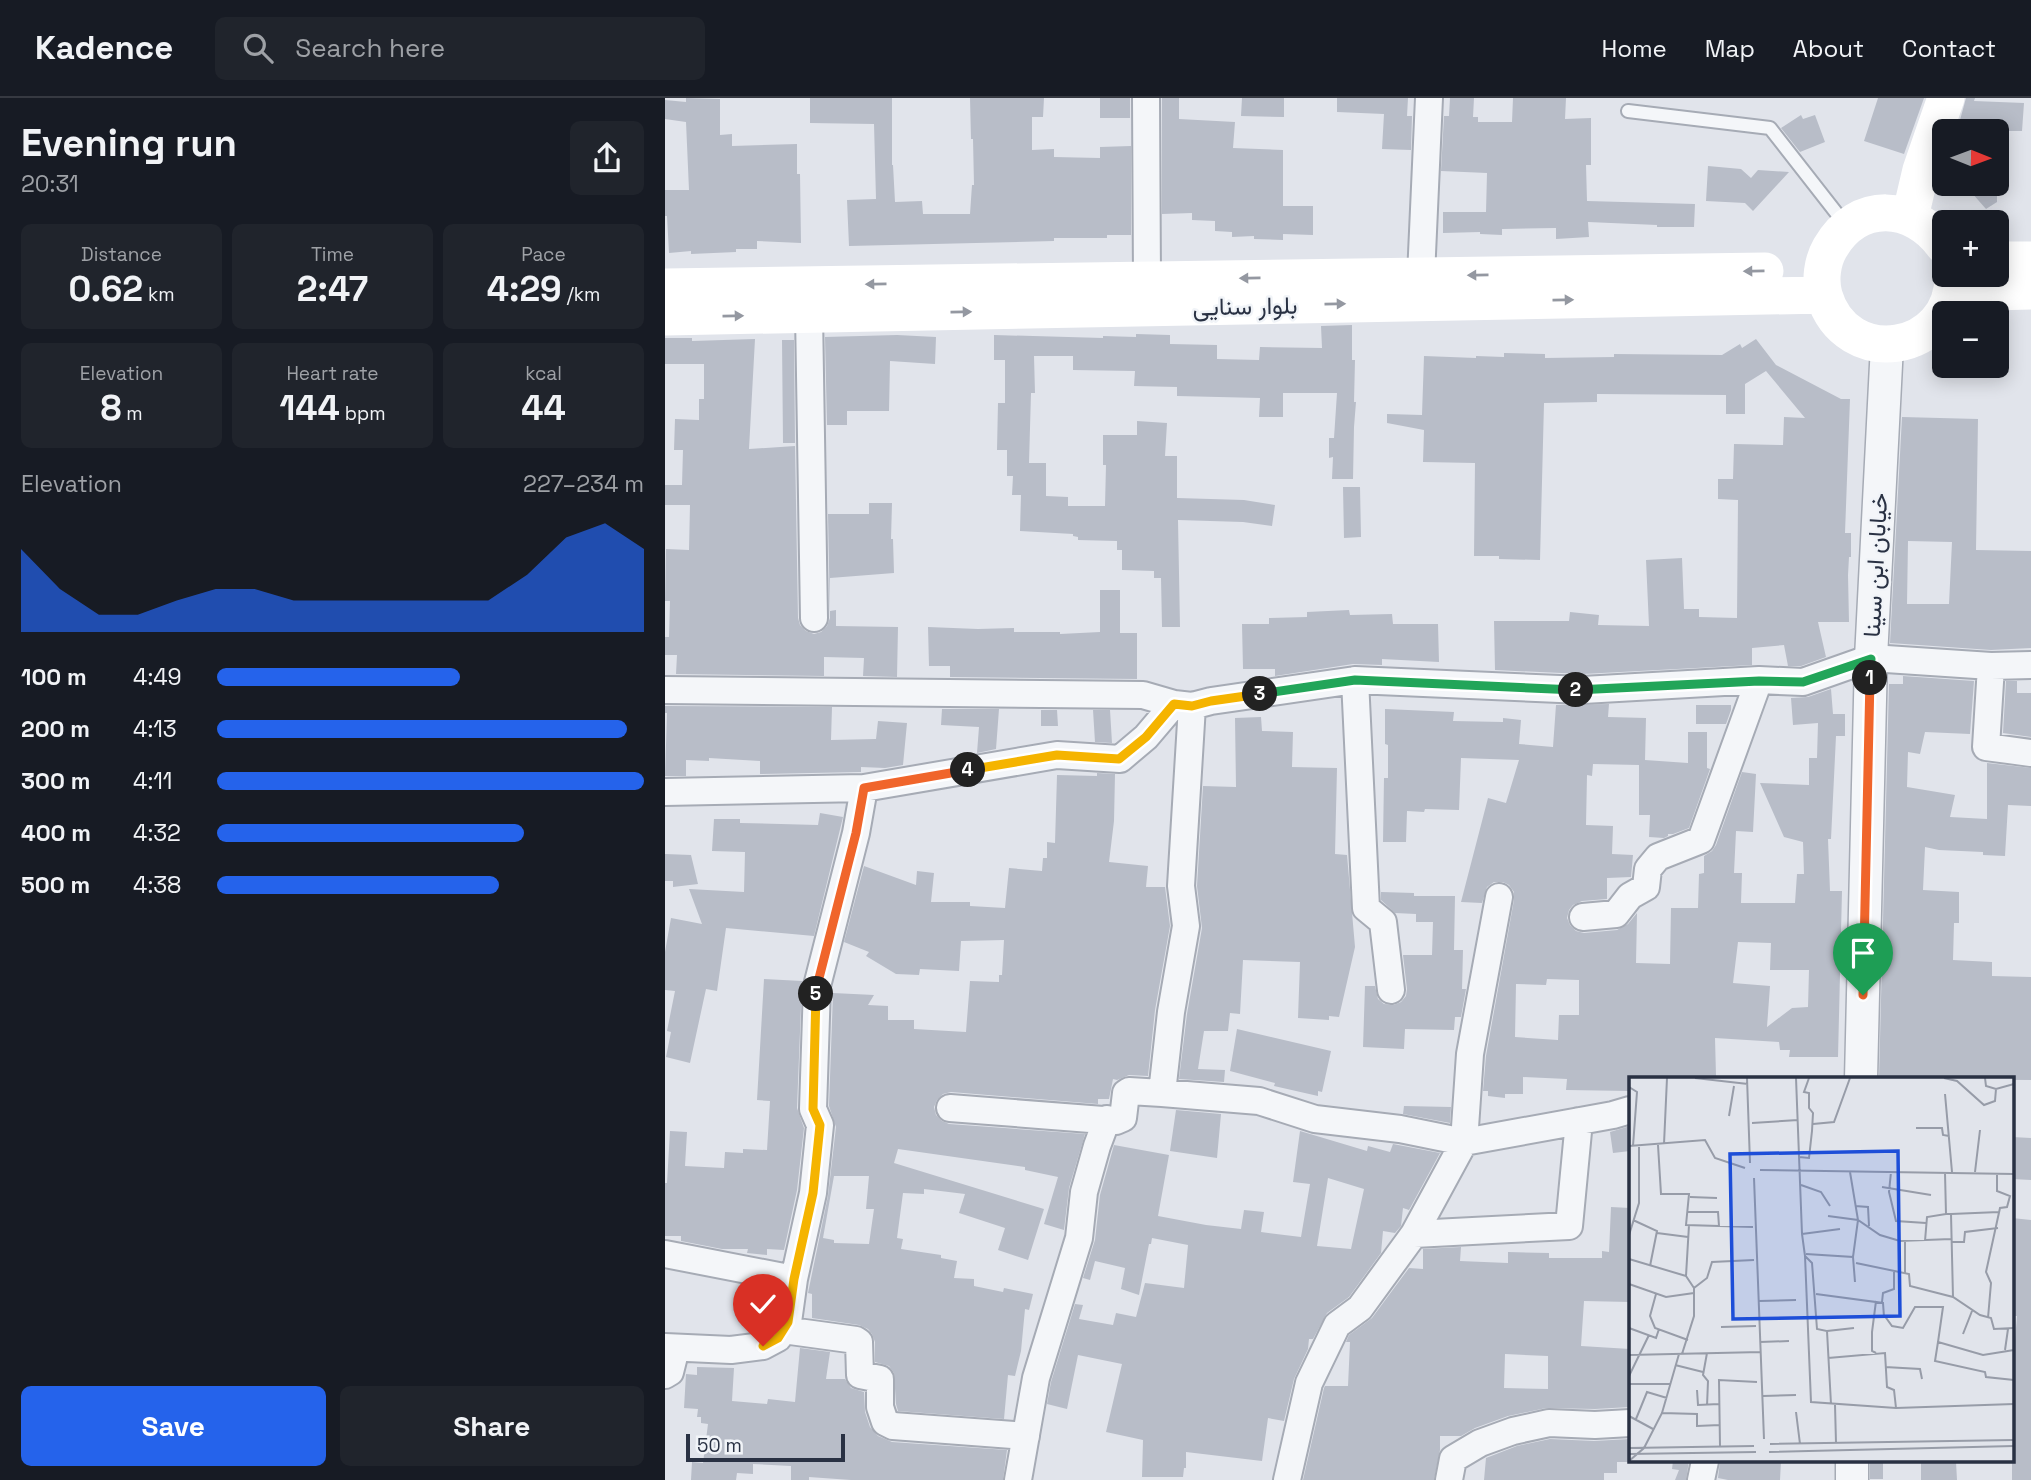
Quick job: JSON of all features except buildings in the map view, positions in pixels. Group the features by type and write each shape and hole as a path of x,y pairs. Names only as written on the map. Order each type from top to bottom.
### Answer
{"main road":[{"path":"1910,217 1921,170 1946,98"},
{"path":"1932,231 1910,217 1894,213 1861,218 1847,227 1835,239 1827,254 1823,283 1831,311 1841,325 1870,342 1887,345 1904,342 1921,335 1935,324 1945,310 1951,287"},
{"path":"2009,261 2031,260"},
{"name":"بلوار سنایی","path":"665,288 1421,276 1823,283"},
{"name":"بلوار سنایی","path":"665,317 1823,283"},
{"path":"1986,287 2031,291"}],"street":[{"path":"1146,98 1147,279"},
{"path":"1421,276 1429,98"},
{"path":"809,314 814,618"},
{"name":"خیابان ابن سینا","path":"1861,1077 1871,659 1887,345"},
{"path":"665,690 1143,695 1183,705 1355,680 1583,690 1759,681 1803,682 1871,659 1991,666 2031,665"},
{"path":"1991,666 1986,747 2031,753"},
{"path":"1355,680 1366,908 1383,922 1391,990"},
{"path":"1583,917 1616,914 1630,896 1646,887 1648,869 1658,857 1700,840 1759,681"},
{"path":"665,792 864,788 1057,755 1119,759 1183,705"},
{"path":"1162,1093 1171,1012 1186,926 1181,886 1183,705"},
{"path":"665,1375 670,1372 670,1347 731,1350 763,1346 778,1338 788,1322 794,1279 813,1193 820,1125 813,1109 817,986 856,833 864,788"},
{"path":"1287,1480 1309,1383 1336,1325 1360,1308 1414,1234 1464,1142 1469,1054 1499,897"},
{"path":"950,1108 1116,1121 1123,1118 1126,1093 1129,1091 1162,1093 1259,1101 1315,1119 1400,1129 1464,1142 1629,1110"},
{"path":"1018,1480 1036,1378 1079,1238 1084,1192 1107,1119"},
{"path":"1414,1234 1569,1226 1579,1121"},
{"path":"666,1259 794,1279"},
{"path":"783,1330 859,1342 860,1375 880,1379 880,1407 885,1422 893,1426 1026,1436"},
{"path":"1449,1480 1453,1459 1480,1443 1513,1431 1549,1423 1629,1423"},
{"path":"1701,1480 1705,1462"},
{"path":"1851,1480 1852,1462"}],"lane":[{"path":"1628,111 1770,128 1847,227"}],"route":[{"path":"763,1346 778,1338 788,1322 794,1279 813,1193 820,1125 813,1109 817,986 856,833 864,788 1057,755 1119,759 1146,737 1174,704 1192,706 1355,680 1583,690 1759,681 1803,682 1871,659 1863,995"}]}
